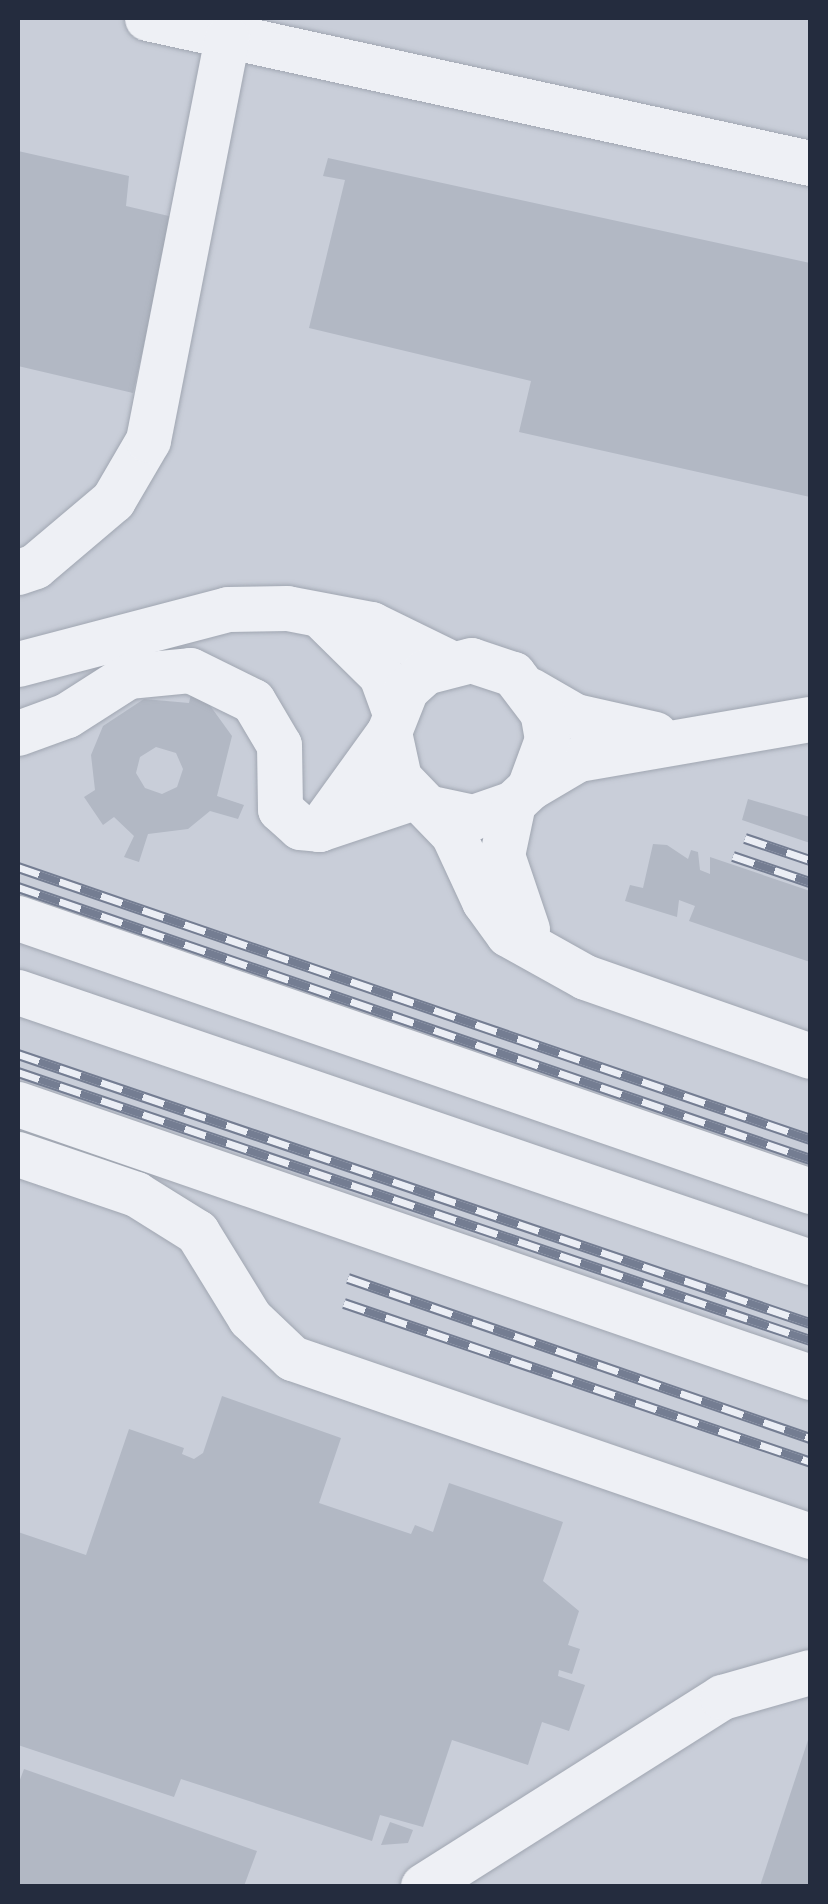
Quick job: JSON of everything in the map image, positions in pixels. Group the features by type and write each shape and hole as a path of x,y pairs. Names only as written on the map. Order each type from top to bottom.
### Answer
{"street":[{"path":"147,18 227,39 810,163"},
{"path":"18,572 34,566 113,500 148,440 227,39"},
{"path":"18,664 228,608 316,612 371,624 449,662 493,664 575,716 681,739"},
{"path":"316,612 381,675 392,722 390,756 422,802 453,834 484,901 508,934 584,977 810,1056"},
{"path":"319,829 392,722 406,689 449,662"},
{"path":"18,732 66,715 128,676 190,670 253,701 278,745 280,809 300,827 319,829 422,802 473,818 522,796 578,759 810,719"},
{"path":"530,690 547,739 502,855 510,891 538,948"},
{"path":"18,918 810,1191"},
{"path":"18,992 810,1262"},
{"path":"18,1104 810,1377"},
{"path":"18,1154 136,1194 197,1232 250,1318 292,1358 810,1536"},
{"path":"423,1886 722,1697 810,1672"}],"shaded area":[{"path":"18,18 810,18 810,1886 18,1886"}],"building":[{"path":"18,151 129,176 126,206 173,217 133,393 18,366"},
{"path":"328,158 810,263 810,497 519,432 531,381 309,328 345,180 323,176"},
{"path":"191,694 206,700 232,736 217,796 244,805 238,819 210,811 188,829 148,834 139,862 124,857 134,836 114,817 103,825 84,797 95,790 91,755 103,726 144,699 189,703","holes":["156,747 176,753 183,769 177,787 162,794 145,788 136,773 140,757"]},
{"path":"748,799 810,817 810,843 742,820"},
{"path":"653,844 667,845 688,859 691,850 698,852 700,870 710,874 710,857 810,891 810,962 689,921 695,906 679,900 677,917 625,901 630,885 643,888"},
{"path":"222,1396 341,1438 319,1503 411,1534 415,1525 433,1532 449,1483 563,1522 543,1581 579,1611 568,1645 580,1649 572,1674 559,1670 558,1676 585,1685 569,1731 542,1722 528,1765 452,1740 423,1827 380,1815 372,1841 181,1779 174,1797 18,1745 18,1532 86,1555 129,1429 184,1448 182,1454 194,1459 203,1453"},
{"path":"810,1734 810,1886 760,1886"},
{"path":"24,1769 257,1851 244,1886 18,1886 18,1785"},
{"path":"390,1822 413,1830 408,1843 381,1845"}],"railway":[{"path":"745,838 810,860"},
{"path":"733,856 810,882"},
{"path":"18,867 810,1139"},
{"path":"18,887 810,1159"},
{"path":"18,1054 810,1323"},
{"path":"18,1072 810,1340"},
{"path":"348,1278 810,1438"},
{"path":"344,1303 810,1462"}]}
